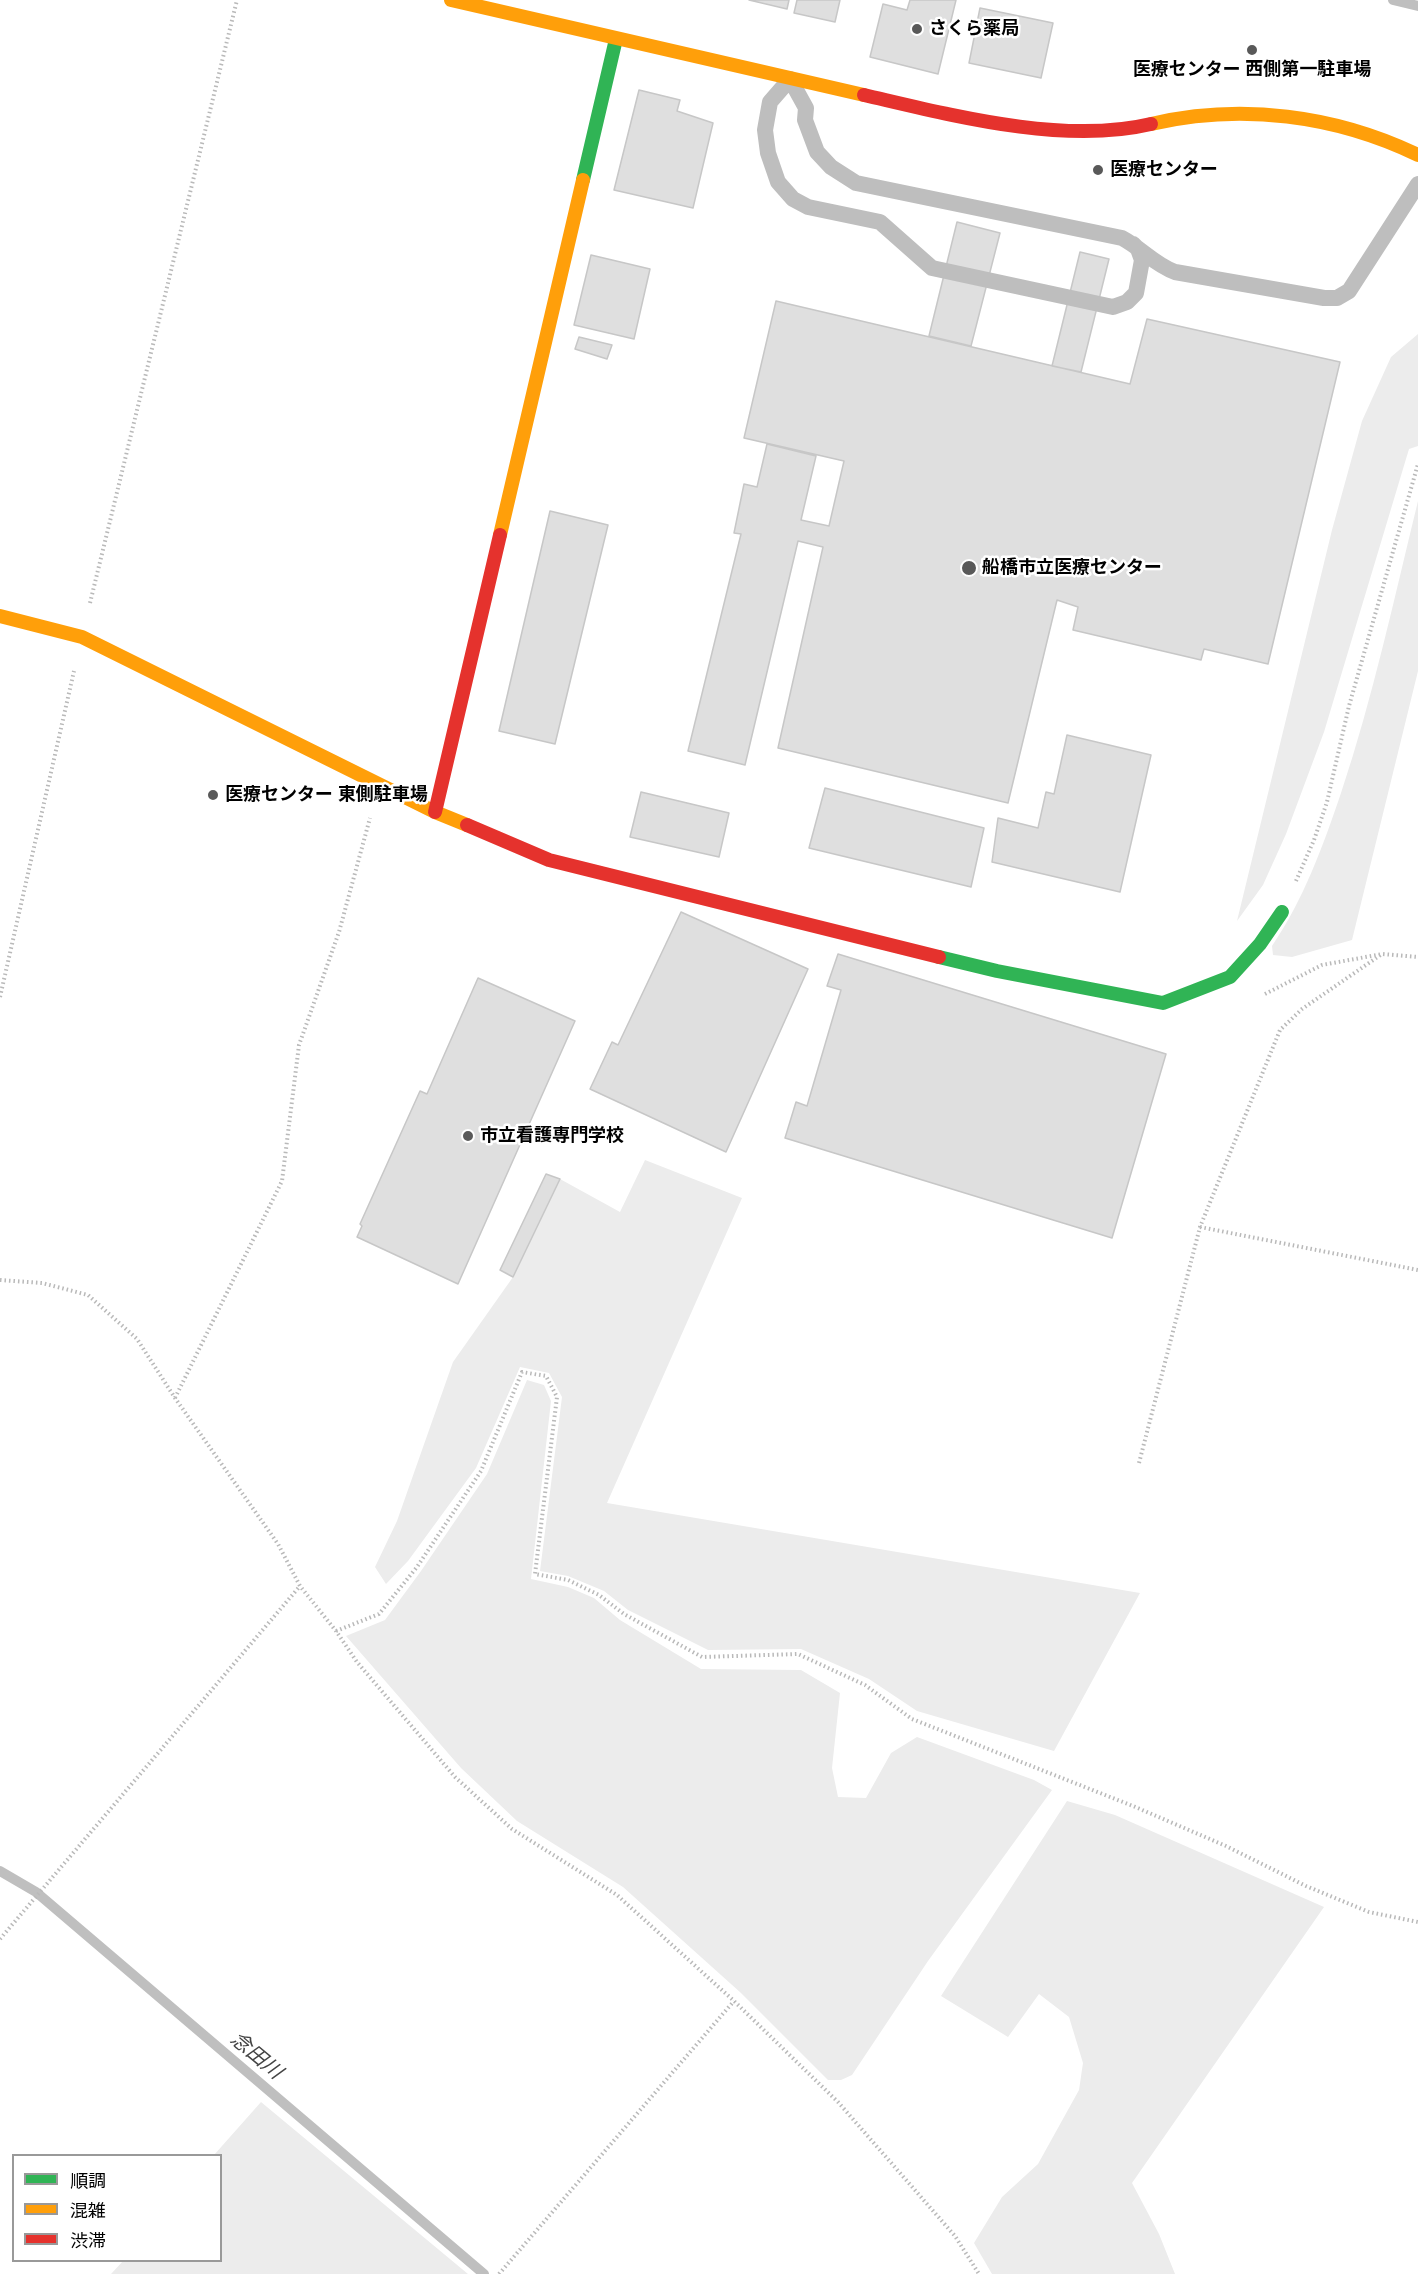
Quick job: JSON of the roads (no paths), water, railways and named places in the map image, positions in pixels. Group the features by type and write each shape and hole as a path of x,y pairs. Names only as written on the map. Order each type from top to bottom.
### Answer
{"street":[{"path":"451,0 962,118 1022,126 1087,130 1132,128 1182,118 1243,114 1289,116 1341,124 1392,141 1418,155"},
{"path":"435,812 616,39"},
{"path":"0,616 82,637 435,812 549,860 997,971 1163,1003 1230,977 1260,944 1282,912"}],"lane":[{"path":"1133,244 1142,260 1136,293 1127,302 1113,307 932,268 880,222 808,207 793,199 778,182 768,153 765,130 770,102 790,79 806,108 805,120 817,152 831,167 856,183 1122,238 1133,244 1166,269 1175,272 1324,298 1337,298 1350,291 1418,184"}],"waterway":[{"path":"1393,0 1418,6"},
{"name":"念田川","path":"0,1871 36,1892 484,2274"}],"place":[{"name":"さくら薬局","path":"917,29"},
{"name":"医療センター 西側第一駐車場","path":"1252,50"},
{"name":"医療センター","path":"1098,170"},
{"name":"船橋市立医療センター","path":"969,568"},
{"name":"医療センター 東側駐車場","path":"213,795"},
{"name":"市立看護専門学校","path":"468,1136"}]}
